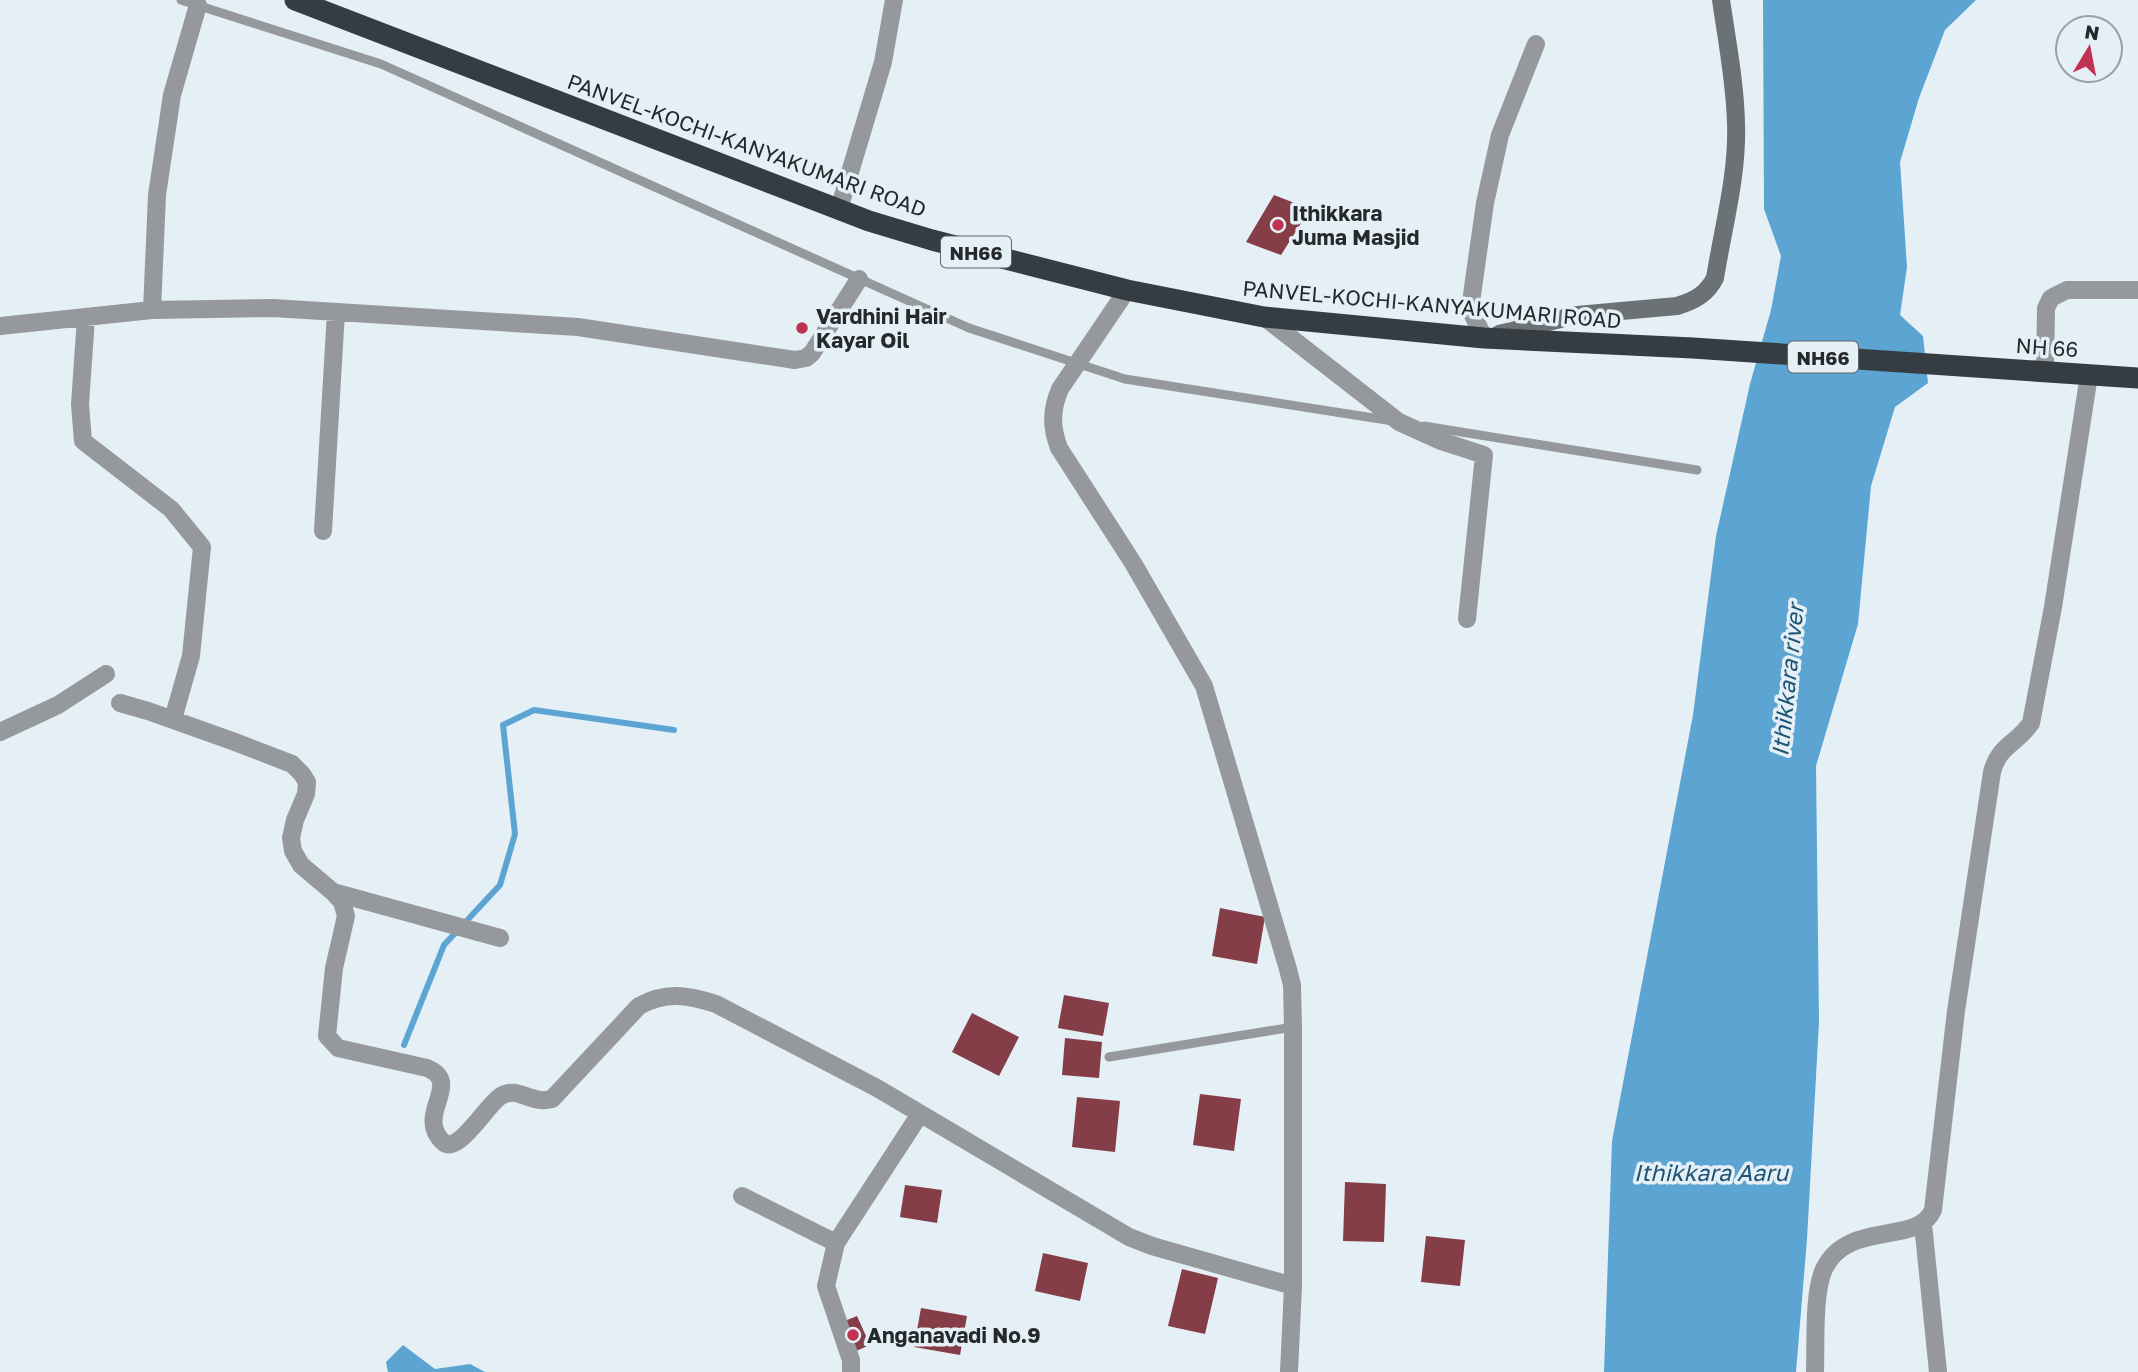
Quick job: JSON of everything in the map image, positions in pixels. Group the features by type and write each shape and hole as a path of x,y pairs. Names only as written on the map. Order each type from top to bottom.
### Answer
{"highway":[{"name":"PANVEL-KOCHI-KANYAKUMARI ROAD","path":"295,0 333,7 839,209 932,240 1127,290 1264,317 1484,338 1953,365"},
{"name":"NH 66","path":"1953,365 2138,378"}],"main road":[{"path":"1484,338 1577,315 1677,306 1690,302 1709,290 1715,278 1736,126 1732,70 1721,0"}],"street":[{"path":"839,209 883,62 894,0"},
{"path":"152,310 157,195 189,3"},
{"path":"1484,338 1470,309 1485,204 1500,135 1536,44"},
{"path":"0,326 152,310 273,307 578,327 795,360 806,358 813,353 859,279"},
{"path":"1127,290 1054,404 1052,419 1059,448 1133,564 1204,686 1292,985 1293,1286 1289,1372"},
{"path":"2045,372 2046,308 2054,295 2067,290 2138,290"},
{"path":"323,531 336,312"},
{"path":"1264,317 1399,422 1441,441 1484,455 1467,619"},
{"path":"86,318 79,404 83,441 171,509 202,547 191,656 173,719"},
{"path":"1815,1372 1819,1287 1824,1268 1837,1250 1851,1240 1923,1224 1931,1217 1935,1202 1956,1011 1992,772 1998,754 2025,732 2031,723 2053,607 2089,375"},
{"path":"0,732 58,705 106,674"},
{"path":"120,703 173,719 292,764 302,774 307,782 306,794 295,820 291,838 293,851 301,865 342,902 346,916 334,968 327,1036 338,1048 427,1068 438,1074 442,1082 432,1123 444,1144 449,1146 458,1143 494,1101 507,1093 513,1092 542,1102 552,1099 639,1006 658,998 677,995 716,1004 877,1088 1129,1237 1293,1286"},
{"path":"333,892 500,937"},
{"path":"851,1372 851,1360 826,1286 836,1243 920,1114"},
{"path":"742,1196 836,1243"},
{"path":"1923,1224 1938,1372"}],"lane":[{"path":"189,3 381,64 969,328 1125,379 1697,470"},
{"path":"1109,1057 1293,1027"}],"water":[{"name":"Ithikkara Aaru","path":"1763,0 1976,0 1945,30 1919,98 1900,162 1907,267 1900,315 1923,336 1928,383 1895,407 1871,486 1858,624 1816,766 1819,1022 1807,1239 1796,1372 1604,1372 1612,1141 1693,715 1716,536 1750,384 1771,310 1781,256 1764,209"},
{"path":"403,1345 435,1369 470,1364 485,1372 388,1372 386,1362"}],"building":[{"name":"Ithikkara Juma Masjid","path":"1274,195 1310,209 1281,255 1246,242"},
{"path":"1220,908 1265,917 1257,964 1212,956"},
{"path":"1064,995 1109,1003 1103,1036 1058,1028"},
{"path":"972,1013 1019,1037 999,1076 952,1052"},
{"path":"1065,1038 1102,1042 1099,1078 1062,1075"},
{"path":"1200,1094 1241,1099 1234,1151 1193,1145"},
{"path":"1077,1097 1120,1101 1115,1152 1072,1147"},
{"path":"1345,1182 1386,1184 1384,1242 1343,1241"},
{"path":"905,1185 942,1190 937,1223 900,1217"},
{"path":"1426,1236 1465,1240 1460,1286 1421,1282"},
{"path":"1043,1253 1088,1263 1080,1301 1035,1291"},
{"path":"1182,1269 1218,1278 1205,1334 1168,1326"},
{"path":"921,1308 967,1316 960,1355 914,1347"},
{"name":"Anganavadi No.9","path":"857,1316 870,1345 849,1354 837,1324"}],"waterway":[{"path":"404,1045 444,945 500,885 515,834 503,725 534,710 674,730"}],"place":[{"name":"Ithikkara Juma Masjid","path":"1278,225"},
{"name":"Vardhini Hair Kayar Oil","path":"802,328"},
{"name":"Anganavadi No.9","path":"853,1335"}],"water label":[{"name":"Ithikkara river","path":"1787,680"}]}
